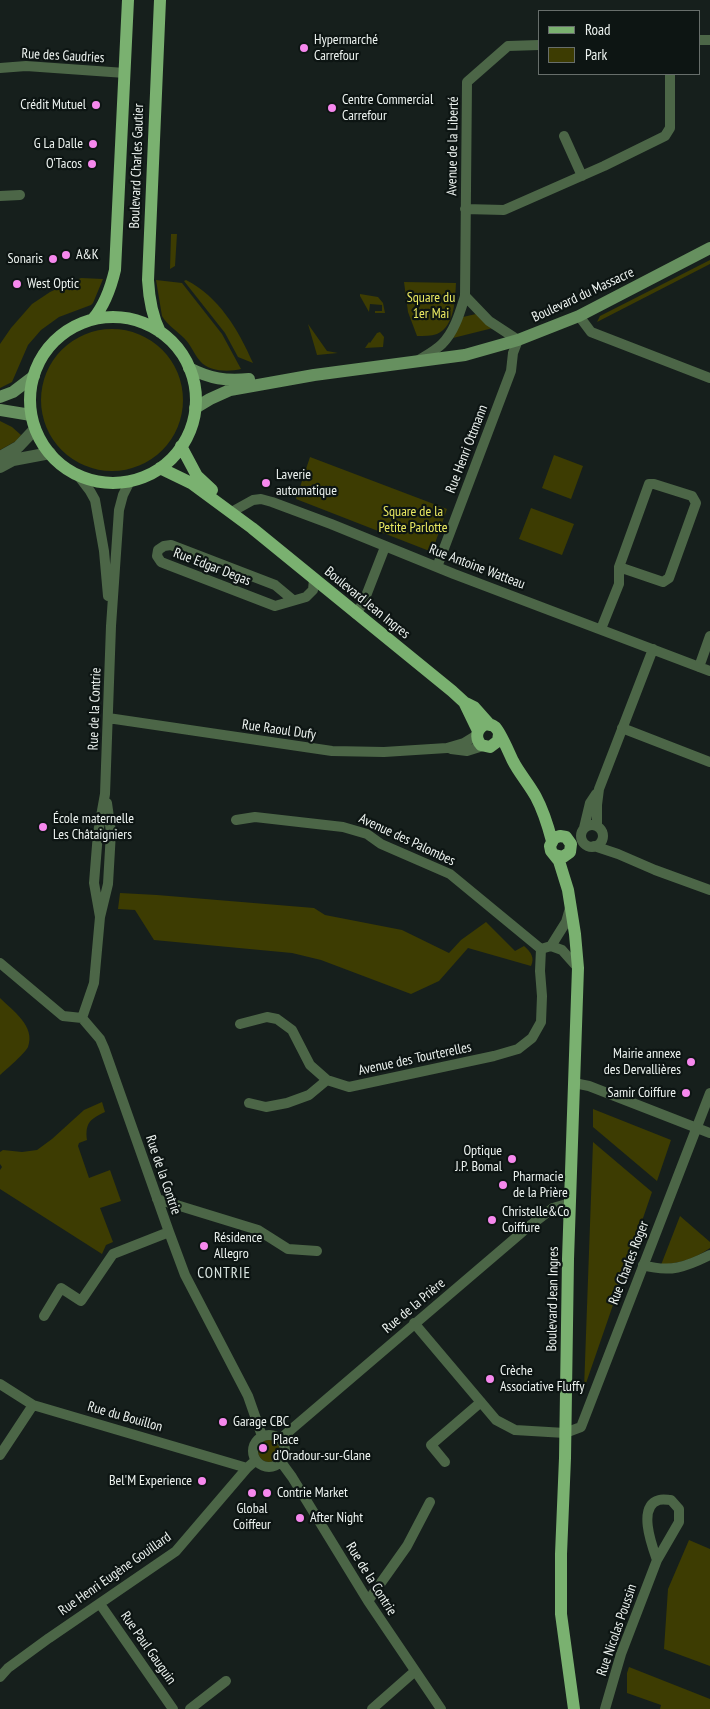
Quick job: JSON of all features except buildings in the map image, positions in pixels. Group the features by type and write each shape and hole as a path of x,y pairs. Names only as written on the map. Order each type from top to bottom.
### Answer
{"main road":[{"name":"Boulevard Charles Gautier","path":"93,319 103,304 115,270 128,0"},
{"name":"Boulevard Charles Gautier","path":"160,0 148,280 152,307 160,332"},
{"name":"Boulevard du Massacre","path":"195,408 210,398 230,390 314,375 464,355 518,340 579,316 710,248"},
{"path":"111,317 128,319 145,324 160,332 179,351 189,368 194,388 195,408 192,424 181,446 160,468 130,481 103,482 76,474 58,462 35,429 32,415 30,395 34,376 42,356 56,340 74,327 93,319 111,317"},
{"name":"Boulevard du Massacre","path":"189,368 206,376 229,381 314,375"},
{"path":"0,397 13,392 34,376"},
{"path":"0,410 32,415"},
{"name":"Boulevard Jean Ingres","path":"181,446 197,476 252,528"},
{"name":"Boulevard Jean Ingres","path":"160,468 191,483 252,528 464,702 474,707 494,730 560,838"},
{"name":"Boulevard Jean Ingres","path":"464,702 482,740 513,761"},
{"path":"482,726 494,730 496,743 482,740 482,726"},
{"path":"560,838 570,842 565,853 550,848 560,838"},
{"name":"Boulevard Jean Ingres","path":"565,853 568,890 576,934 578,968 570,1203 561,1614 574,1709"}],"street":[{"name":"Avenue de la Liberté","path":"418,361 445,341 458,319 465,296 467,82 508,46 538,45"},
{"name":"Rue des Gaudries","path":"0,68 26,66 125,73"},
{"path":"466,209 504,210 582,176 665,136 670,128 670,75"},
{"path":"564,136 582,176"},
{"path":"0,196 20,195"},
{"path":"465,296 489,321 518,340"},
{"path":"579,316 592,332 710,378"},
{"name":"Rue Henri Ottmann","path":"437,567 511,371 513,353 518,340"},
{"path":"0,457 18,446 35,429"},
{"path":"0,467 13,460 50,453"},
{"name":"Rue de la Contrie","path":"76,474 95,500 104,551 111,626"},
{"name":"Rue de la Contrie","path":"100,918 94,883 98,832 105,794 111,626 119,510 123,495 130,481"},
{"path":"601,629 620,584 619,567 649,484 692,496 696,503 669,578 663,582 619,567"},
{"name":"Rue Antoine Watteau","path":"235,510 253,500 261,499 267,501 710,671"},
{"name":"Rue Edgar Degas","path":"293,600 275,585 171,545 164,546 158,550 157,556 161,562 275,606 306,597 313,590 314,579"},
{"path":"356,614 364,601 385,547"},
{"path":"699,666 710,636"},
{"path":"653,649 599,789 590,803 581,838 590,846 618,854 710,890"},
{"name":"Rue Raoul Dufy","path":"108,718 332,751 384,752 448,748 482,740"},
{"path":"622,728 710,762"},
{"path":"597,826 599,789"},
{"name":"Rue de la Contrie","path":"105,794 111,832 108,884 100,918 94,983 82,1018 100,1039 104,1048 186,1275 248,1396 262,1436"},
{"name":"Avenue des Palombes","path":"236,820 255,817 343,827 367,834 381,844 450,874 546,948 562,950 578,968"},
{"path":"560,838 584,829 589,825 597,826 602,831 603,838 600,844 565,853"},
{"path":"603,838 618,854"},
{"path":"546,948 566,922 570,904"},
{"name":"Avenue des Tourterelles","path":"240,1024 267,1017 277,1020 292,1030 310,1065 327,1080 349,1087 494,1056 518,1049 532,1038 541,1022 540,970 546,948"},
{"path":"0,963 63,1016 82,1018"},
{"path":"249,1103 266,1107 287,1103 309,1095 327,1080"},
{"path":"574,1083 589,1086 710,1133"},
{"name":"Rue Charles Roger","path":"565,1433 581,1427 710,1093"},
{"path":"157,1199 258,1230 288,1249 317,1251"},
{"name":"Rue de la Prière","path":"280,1438 543,1215 553,1208 570,1203"},
{"path":"44,1316 62,1288 81,1301 113,1254 169,1232"},
{"path":"643,1265 662,1270 669,1269 686,1265 710,1255"},
{"path":"414,1323 496,1420 515,1430 565,1433"},
{"name":"Rue du Bouillon","path":"0,1384 33,1404 247,1468"},
{"path":"446,1462 431,1445 481,1402"},
{"path":"0,1455 33,1404"},
{"path":"271,1434 280,1438 285,1449 281,1462 276,1466 268,1468 260,1464 253,1453 253,1446 257,1440 262,1436 271,1434"},
{"name":"Rue Henri Eugène Gouillard","path":"0,1677 8,1668 49,1638 176,1551 256,1460"},
{"name":"Rue de la Contrie","path":"281,1462 368,1601 414,1672 441,1709"},
{"name":"Rue Nicolas Poussin","path":"605,1709 621,1654 657,1560 679,1522 679,1509 671,1500 658,1500 649,1509 646,1521 657,1560"},
{"path":"368,1601 407,1546 430,1502"},
{"name":"Rue Paul Gauguin","path":"100,1604 173,1709"},
{"path":"372,1709 414,1672"},
{"path":"190,1709 226,1681"}],"green space":[{"path":"171,234 177,234 175,266 170,269"},
{"path":"710,260 710,264 597,322 600,316"},
{"path":"81,278 103,279 93,303 59,317 41,330 28,345 12,382 0,388 0,344 11,328 32,304 50,292"},
{"path":"156,280 182,283 222,334 241,369 225,371 214,369 200,361 181,335 162,316"},
{"path":"186,280 198,287 218,305 234,326 253,363 238,357 225,333 184,281"},
{"name":"Square du 1er Mai","path":"404,282 456,283 453,312 451,319 443,330 435,335 417,336 408,312"},
{"path":"360,294 378,297 383,303 385,313 375,313 375,311 382,311 382,305 370,304 369,312"},
{"path":"476,314 493,328 453,338 463,317"},
{"path":"308,324 327,351 338,353 317,355"},
{"path":"112,329 126,330 139,334 162,350 178,373 182,386 182,414 178,427 162,450 139,466 126,470 112,471 98,470 85,466 62,450 46,427 42,414 41,400 42,386 46,373 62,350 85,334 98,330"},
{"path":"380,332 384,337 383,347 365,348 377,333"},
{"path":"0,421 12,427 21,435 16,441 0,450"},
{"path":"554,455 583,466 571,499 542,488"},
{"name":"Square de la Petite Parlotte","path":"310,457 447,509 432,552 296,499"},
{"path":"531,508 574,524 562,555 519,539"},
{"path":"120,893 314,908 325,915 402,930 449,953 461,940 486,922 515,951 524,946 532,955 533,960 531,966 468,948 439,981 411,994 321,960 292,953 154,940 135,910 118,909"},
{"path":"0,998 22,1019 29,1032 30,1039 26,1050 0,1075"},
{"path":"102,1102 105,1112 92,1119 87,1129 87,1140 79,1143 78,1146 89,1178 110,1170 121,1201 100,1208 113,1242 106,1245 102,1254 0,1189 0,1170 2,1167 0,1164 0,1152 3,1150 22,1152 37,1150 84,1110"},
{"path":"593,1109 671,1140 657,1181 593,1127"},
{"path":"593,1142 652,1192 584,1389"},
{"path":"680,1216 710,1242 710,1248 687,1260 661,1265"},
{"path":"269,1440 277,1443 280,1451 277,1459 269,1462 261,1459 258,1451 261,1443"},
{"path":"689,1540 710,1549 710,1666 664,1649 668,1589"},
{"path":"629,1667 710,1699 710,1709 660,1709 661,1705 627,1693 627,1673"}],"place":[{"name":"Hypermarché Carrefour","path":"304,48"},
{"name":"Crédit Mutuel","path":"96,105"},
{"name":"Centre Commercial Carrefour","path":"332,108"},
{"name":"G La Dalle","path":"93,144"},
{"name":"O'Tacos","path":"92,164"},
{"name":"A&K","path":"66,255"},
{"name":"Sonaris","path":"53,259"},
{"name":"West Optic","path":"17,284"},
{"name":"Laverie automatique","path":"266,483"},
{"name":"École maternelle Les Châtaigniers","path":"43,827"},
{"name":"Mairie annexe des Dervallières","path":"691,1062"},
{"name":"Samir Coiffure","path":"686,1093"},
{"name":"Optique J.P. Bomal","path":"512,1159"},
{"name":"Pharmacie de la Prière","path":"503,1185"},
{"name":"Christelle&Co Coiffure","path":"492,1220"},
{"name":"Résidence Allegro","path":"204,1246"},
{"name":"Crèche Associative Fluffy","path":"490,1379"},
{"name":"Garage CBC","path":"223,1422"},
{"name":"Place d'Oradour-sur-Glane","path":"263,1448"},
{"name":"Bel'M Experience","path":"202,1481"},
{"name":"Global Coiffeur","path":"252,1493"},
{"name":"Contrie Market","path":"267,1493"},
{"name":"After Night","path":"300,1518"}],"district":[{"name":"CONTRIE","path":"224,1274"}]}
